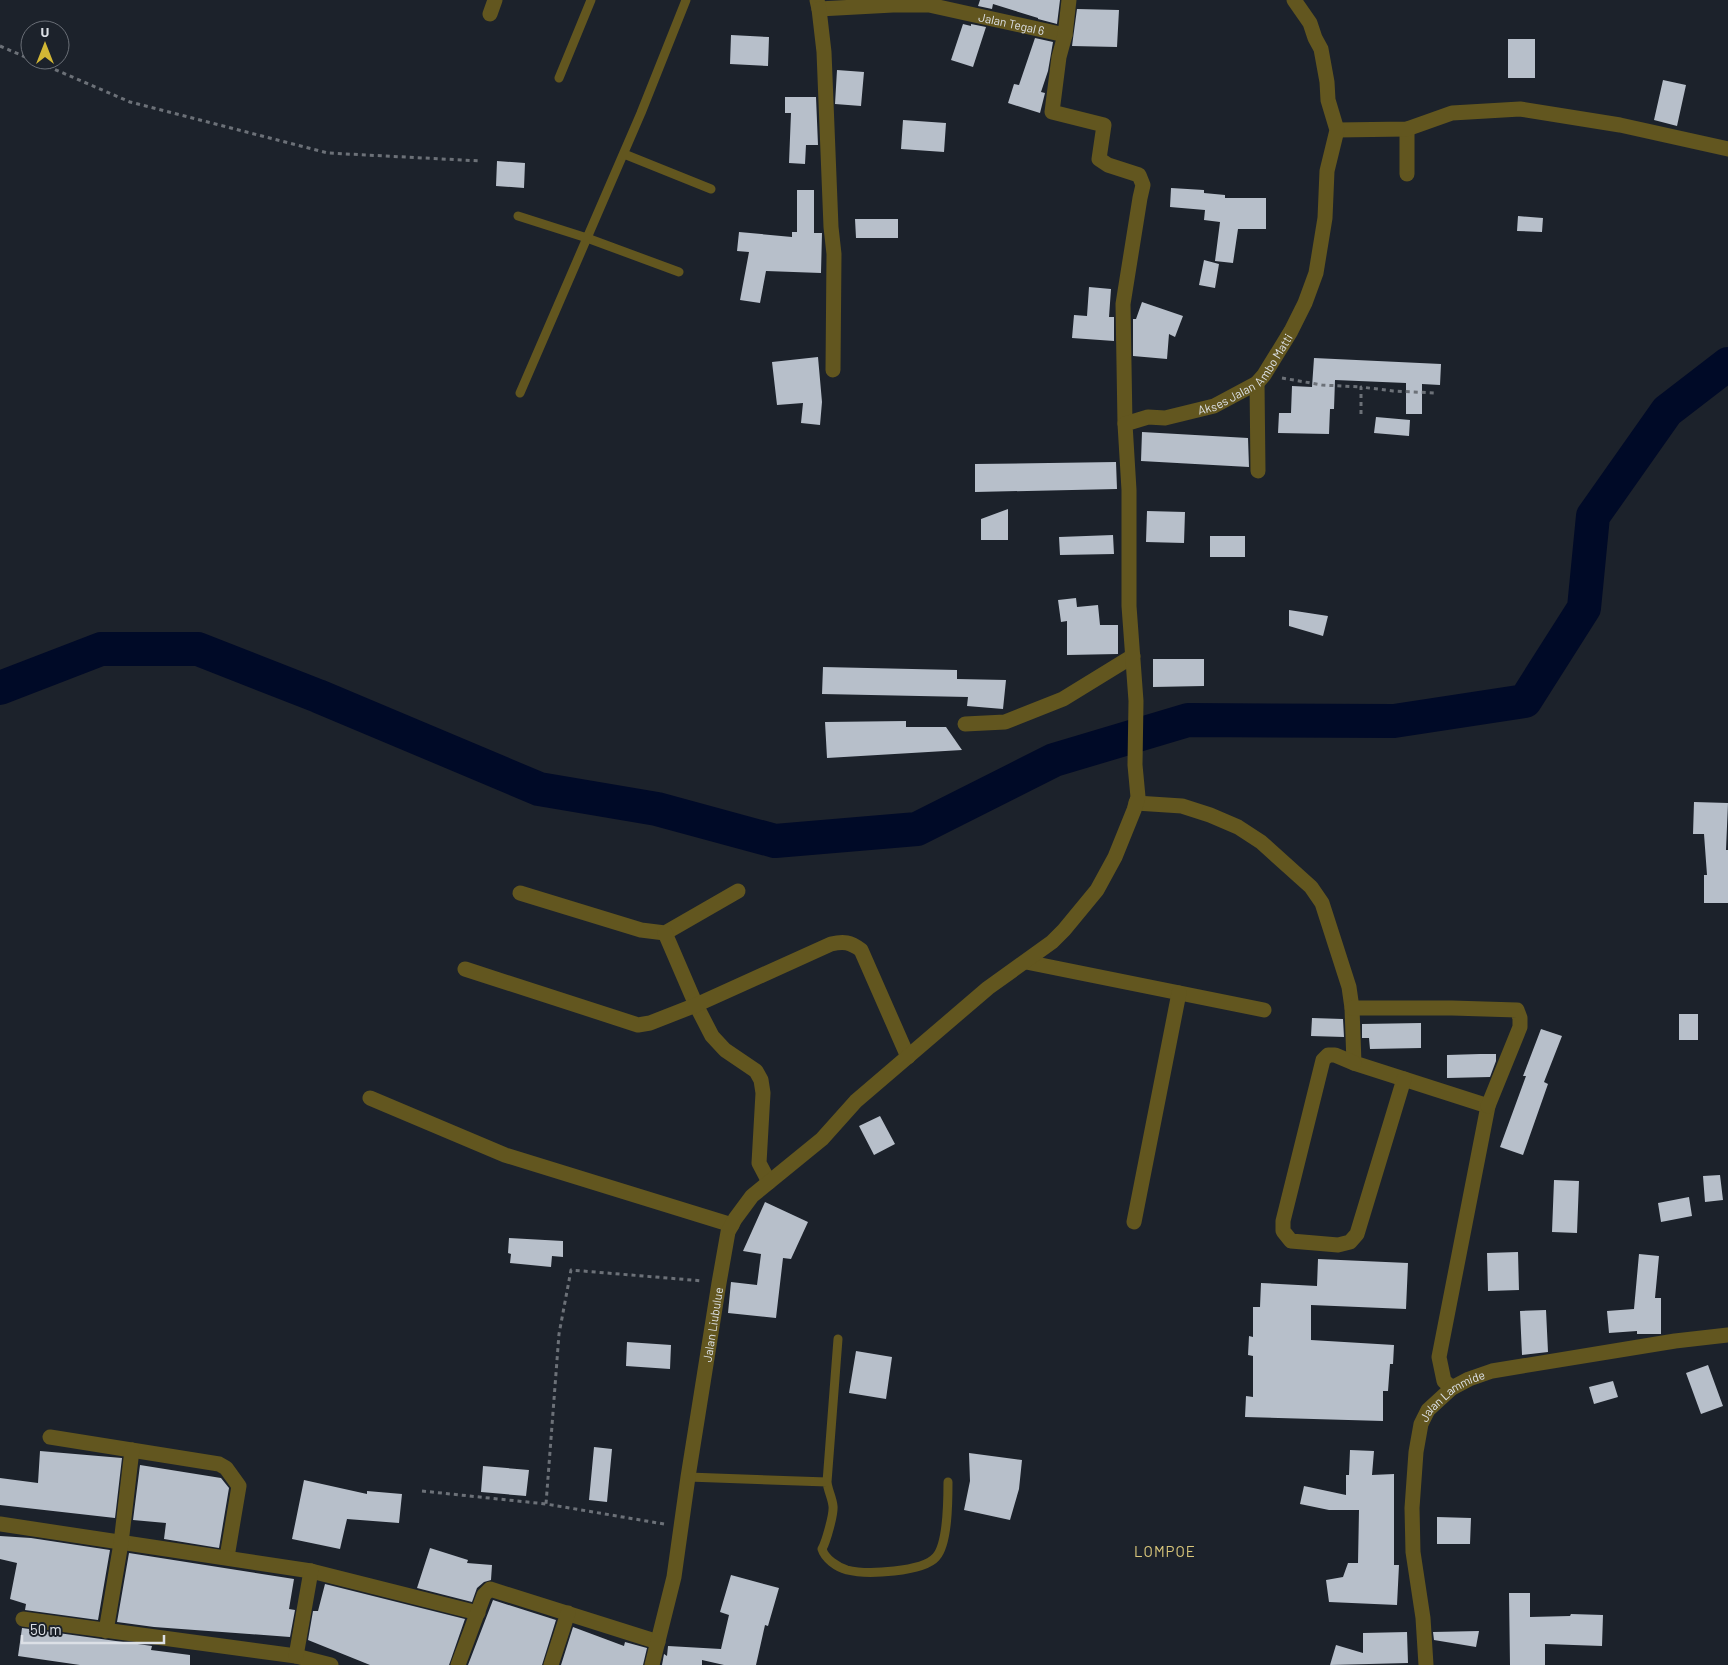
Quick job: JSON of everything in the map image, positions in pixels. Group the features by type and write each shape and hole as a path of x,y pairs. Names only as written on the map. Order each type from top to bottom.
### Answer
{"street":[{"path":"490,14 495,0"},
{"path":"1069,0 1052,112 1104,125 1099,159 1108,166 1139,175 1143,185 1123,304 1125,424 1129,490 1129,606 1136,701 1135,765 1138,797 1136,803 1182,806 1238,827 1262,842 1311,887 1322,903 1349,987 1352,1008 1354,1063"},
{"name":"Akses Jalan Ambo Matti","path":"1125,424 1148,416 1166,418 1214,406 1260,379 1291,331 1306,303 1316,273 1325,218 1327,172 1336,130 1328,100 1321,49 1310,23 1294,0"},
{"path":"818,5 824,52 834,254 833,370"},
{"name":"Jalan Tegal 6","path":"818,5 929,5 1065,35"},
{"path":"1336,130 1408,129 1452,113 1520,109 1620,125 1728,149"},
{"path":"1408,129 1408,174"},
{"path":"1258,471 1260,379"},
{"path":"965,724 1005,722 1063,699 1133,656"},
{"name":"Jalan Liubulue","path":"652,1665 674,1577 688,1477 728,1232 746,1203 822,1139 856,1102 988,988 1026,962 1058,936 1097,890 1115,857 1136,803"},
{"path":"520,893 641,930 665,933 738,891"},
{"path":"665,933 696,1005 712,1036 725,1050 756,1071 761,1080 763,1093 759,1163 769,1182"},
{"path":"465,969 638,1025 650,1023 696,1005 831,944 843,942 853,944 860,950 908,1057"},
{"path":"1026,962 1264,1010"},
{"path":"1134,1222 1179,993"},
{"path":"1352,1008 1517,1010 1520,1018 1520,1027 1488,1106 1439,1357 1444,1381 1452,1388"},
{"path":"1404,1079 1357,1234 1350,1242 1338,1245 1291,1241 1283,1231 1283,1221 1323,1060 1328,1055 1335,1055 1354,1063 1404,1079 1488,1106"},
{"path":"370,1098 505,1155 732,1225"},
{"name":"Jalan Lammide","path":"1426,1665 1423,1618 1413,1552 1412,1508 1416,1452 1421,1424 1428,1410 1452,1388 1469,1379 1492,1371 1675,1341 1728,1336"},
{"path":"50,1437 219,1464 226,1468 239,1486 227,1557"},
{"path":"106,1631 121,1543 132,1450"},
{"path":"0,1524 311,1571 478,1613"},
{"path":"296,1656 311,1571"},
{"path":"458,1665 484,1595 490,1589 658,1642"},
{"path":"551,1665 568,1613"},
{"path":"23,1619 296,1656 331,1665"}],"lane":[{"path":"559,78 591,0"},
{"path":"520,393 624,154 686,0"},
{"path":"624,154 711,190"},
{"path":"518,216 587,238 679,272"},
{"path":"838,1339 827,1482 828,1491 832,1497 833,1513 826,1542 822,1549 825,1556 846,1570 901,1571 922,1567 936,1557 946,1532 948,1482"},
{"path":"688,1477 827,1482"}],"path":[{"path":"0,46 20,54"},
{"path":"56,70 130,102 328,153 481,161"},
{"path":"1260,379 1436,393"},
{"path":"1361,387 1361,414"},
{"path":"546,1504 559,1334 571,1270 719,1283"},
{"path":"422,1491 546,1504 682,1526"}],"building":[{"path":"980,0 1060,0 1057,24 993,4 992,9 978,6"},
{"path":"1077,9 1119,10 1117,47 1072,46"},
{"path":"963,24 986,27 973,67 951,60"},
{"path":"731,35 769,37 768,66 730,64"},
{"path":"1035,38 1053,42 1048,71 1041,92 1045,93 1040,113 1008,103 1014,84 1019,85"},
{"path":"1508,39 1535,39 1535,78 1508,78"},
{"path":"837,70 864,72 861,106 835,104"},
{"path":"1663,80 1686,85 1677,126 1654,120"},
{"path":"785,97 816,97 818,145 806,145 805,164 789,163 791,113 785,113"},
{"path":"903,120 946,123 944,152 901,149"},
{"path":"497,161 525,163 524,188 496,186"},
{"path":"1171,188 1204,190 1204,193 1225,195 1225,198 1266,198 1266,229 1238,229 1233,263 1215,261 1220,222 1204,220 1205,210 1170,207"},
{"path":"797,190 814,190 814,233 822,233 821,273 766,271 760,303 740,300 749,252 737,251 739,232 792,237 792,232 797,232"},
{"path":"1518,216 1543,218 1542,232 1517,231"},
{"path":"855,219 898,219 898,238 856,238"},
{"path":"1204,260 1219,264 1215,288 1199,285"},
{"path":"1089,287 1111,289 1109,317 1114,317 1114,341 1072,338 1074,315 1087,316"},
{"path":"1142,302 1183,316 1175,337 1169,334 1167,359 1133,356 1133,319 1136,319"},
{"path":"818,357 822,402 820,425 801,423 803,403 777,405 772,362"},
{"path":"1314,358 1441,364 1440,385 1422,384 1422,414 1406,414 1406,383 1335,380 1334,409 1330,409 1329,434 1278,433 1279,413 1291,413 1292,386 1312,387"},
{"path":"1376,417 1410,420 1409,436 1374,433"},
{"path":"1142,432 1248,438 1249,467 1141,461"},
{"path":"1116,462 1117,489 975,492 975,464"},
{"path":"1008,509 1008,540 981,540 981,519"},
{"path":"1147,511 1185,512 1184,543 1146,542"},
{"path":"1113,535 1114,554 1060,555 1059,537"},
{"path":"1210,536 1245,536 1245,557 1210,557"},
{"path":"1076,598 1077,607 1098,605 1100,625 1118,625 1118,654 1067,655 1067,621 1061,622 1058,600"},
{"path":"1289,610 1328,616 1323,636 1289,626"},
{"path":"1153,659 1204,659 1204,686 1153,687"},
{"path":"823,667 957,670 957,679 1006,680 1003,709 967,706 968,697 822,694"},
{"path":"906,721 906,727 946,727 962,750 827,758 825,722"},
{"path":"1694,802 1728,803 1726,850 1728,850 1728,903 1704,903 1704,875 1707,875 1704,834 1693,834"},
{"path":"1679,1014 1698,1014 1698,1040 1679,1040"},
{"path":"1312,1018 1343,1019 1344,1037 1311,1036"},
{"path":"1421,1023 1421,1048 1370,1049 1369,1038 1362,1038 1362,1024"},
{"path":"1541,1029 1562,1036 1544,1082 1548,1084 1523,1155 1500,1147 1526,1076 1523,1076"},
{"path":"1496,1054 1496,1061 1490,1077 1447,1078 1447,1055"},
{"path":"880,1116 895,1144 874,1155 859,1126"},
{"path":"1720,1175 1723,1200 1705,1202 1703,1176"},
{"path":"1554,1180 1579,1181 1577,1233 1552,1232"},
{"path":"1689,1197 1692,1216 1661,1222 1658,1203"},
{"path":"765,1202 808,1222 791,1259 783,1258 776,1318 728,1313 731,1282 757,1285 761,1254 743,1251"},
{"path":"509,1238 563,1241 563,1257 552,1256 551,1267 510,1263 511,1254 508,1253"},
{"path":"1518,1252 1519,1290 1488,1291 1487,1253"},
{"path":"1639,1254 1659,1256 1655,1298 1661,1298 1661,1334 1637,1334 1637,1331 1609,1333 1607,1311 1634,1309"},
{"path":"1318,1259 1408,1263 1406,1309 1311,1305 1311,1340 1394,1345 1393,1364 1390,1364 1388,1391 1383,1391 1383,1421 1245,1417 1246,1396 1253,1397 1253,1356 1248,1355 1249,1336 1253,1337 1253,1307 1260,1307 1261,1283 1317,1286"},
{"path":"1546,1310 1548,1352 1522,1355 1520,1311"},
{"path":"627,1342 671,1345 670,1369 626,1366"},
{"path":"856,1351 892,1357 886,1399 849,1393"},
{"path":"1708,1365 1723,1406 1701,1414 1686,1373"},
{"path":"1613,1381 1618,1397 1594,1404 1589,1387"},
{"path":"594,1447 612,1449 607,1502 589,1500"},
{"path":"1350,1450 1374,1451 1372,1475 1394,1474 1394,1565 1399,1565 1397,1605 1329,1602 1326,1580 1343,1577 1348,1563 1358,1563 1359,1510 1329,1510 1300,1504 1304,1486 1346,1495 1346,1475 1349,1475"},
{"path":"40,1451 122,1458 115,1518 0,1505 0,1478 38,1483"},
{"path":"969,1453 1022,1460 1019,1489 1010,1520 964,1510 970,1481"},
{"path":"140,1465 221,1478 229,1488 219,1548 164,1539 166,1523 133,1520"},
{"path":"483,1466 529,1470 526,1496 481,1492"},
{"path":"304,1480 367,1494 367,1491 402,1494 399,1523 347,1519 340,1549 292,1539"},
{"path":"1437,1517 1471,1518 1470,1544 1437,1544"},
{"path":"0,1536 31,1538 110,1550 98,1620 25,1610 26,1604 10,1599 17,1563 0,1559"},
{"path":"430,1548 468,1560 467,1563 492,1565 491,1580 484,1582 477,1588 472,1602 417,1588"},
{"path":"129,1553 294,1579 289,1609 295,1610 290,1637 154,1627 117,1622"},
{"path":"731,1575 779,1588 768,1626 765,1625 756,1665 724,1665 702,1660 702,1665 662,1665 664,1654 667,1656 668,1646 721,1649 729,1615 720,1612"},
{"path":"325,1584 465,1619 449,1665 370,1665 308,1640 313,1611 318,1611"},
{"path":"1509,1593 1530,1593 1530,1617 1570,1616 1571,1614 1603,1615 1602,1646 1545,1644 1545,1665 1510,1665"},
{"path":"493,1600 556,1620 542,1665 468,1665"},
{"path":"573,1627 624,1646 625,1642 647,1648 643,1665 561,1665"},
{"path":"22,1628 152,1646 151,1650 190,1655 190,1665 80,1665 18,1656"},
{"path":"1479,1631 1476,1647 1434,1640 1433,1632"},
{"path":"1407,1632 1408,1663 1330,1665 1336,1645 1363,1653 1363,1633"}],"waterway":[{"path":"0,688 101,649 198,649 318,696 539,789 657,809 775,841 917,829 1054,760 1188,720 1394,721 1525,701 1584,608 1593,516 1667,411 1728,364"}],"district":[{"name":"LOMPOE","path":"1165,1551"}]}
